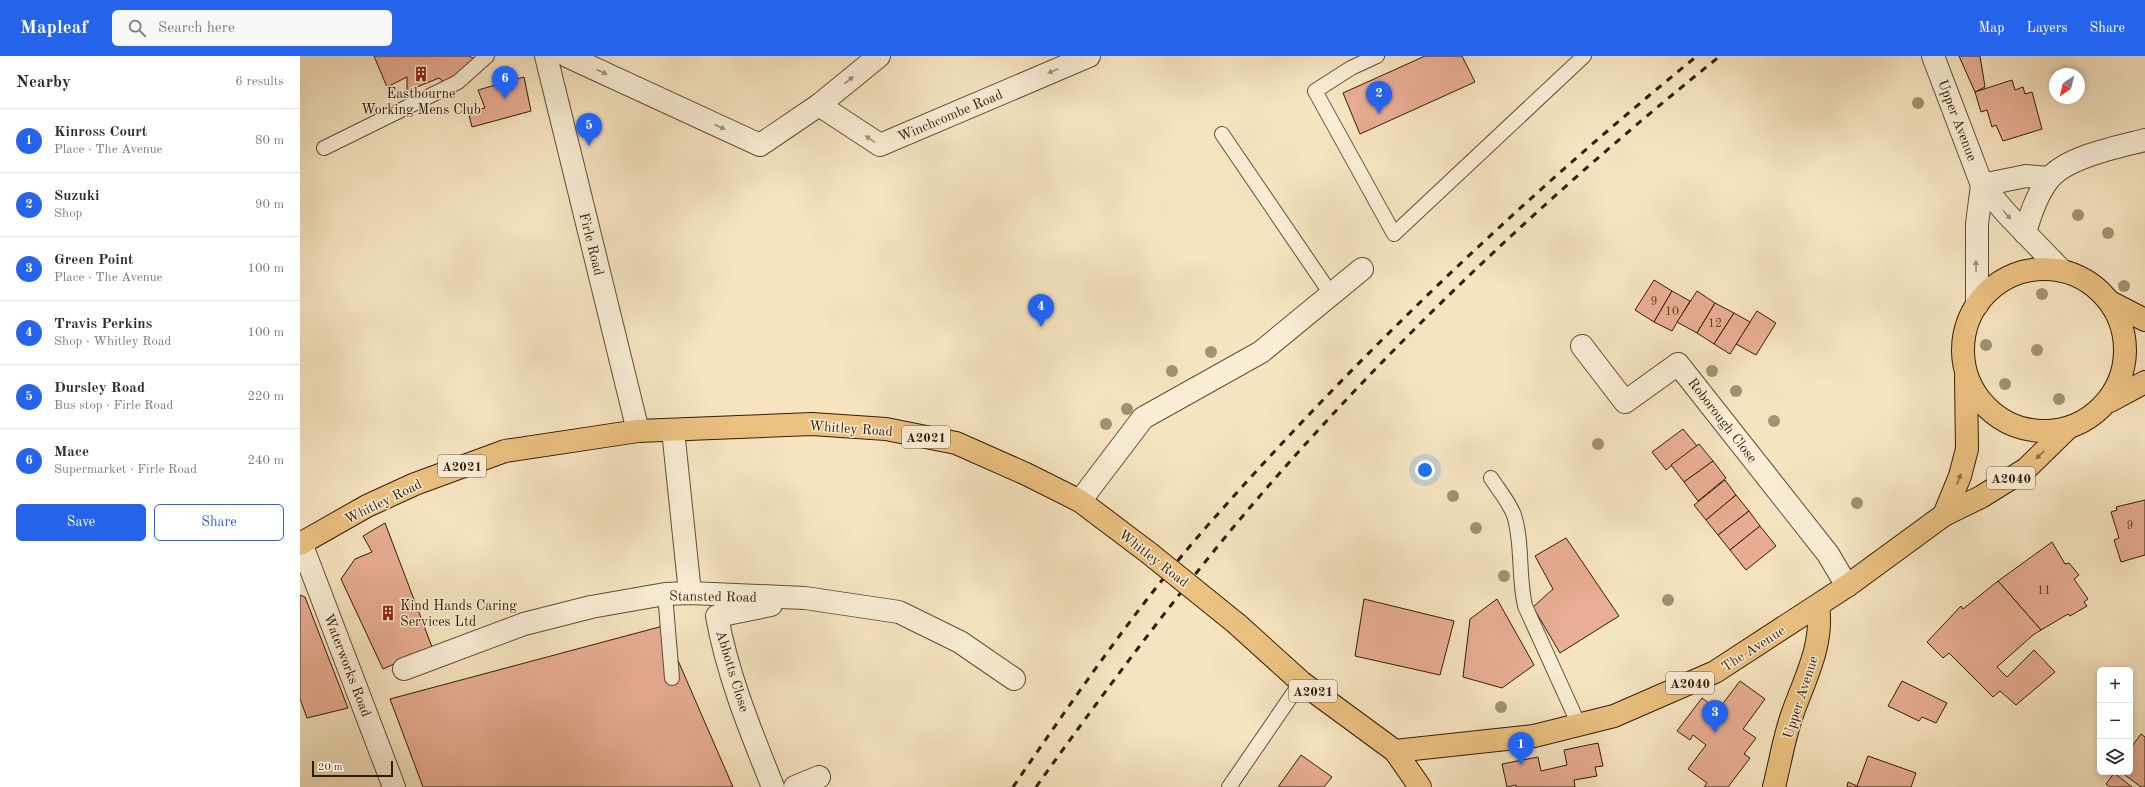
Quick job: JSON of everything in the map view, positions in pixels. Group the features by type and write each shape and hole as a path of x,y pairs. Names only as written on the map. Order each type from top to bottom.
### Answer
{"main road":[{"path":"1944,515 1960,476 1967,449 1966,371 1963,348 1967,325 1977,304 1993,287 2014,275 2037,269 2062,271 2080,277 2097,288 2110,302 2122,327 2126,354 2120,381 2106,404"},
{"path":"2110,302 2145,320"},
{"path":"1966,371 1974,391 1987,408 2005,421 2032,430 2047,432 2068,428 2088,419 2106,404 2124,392 2145,382"},
{"name":"Whitley Road","path":"301,544 367,506 415,484 505,451 638,431 812,424 886,429 956,443 1026,474 1080,501 1149,553 1237,624 1301,682 1395,751"},
{"name":"The Avenue","path":"1395,751 1534,736 1579,725 1614,716 1715,672 1818,606 1944,515 1981,496 2026,469 2068,428"},
{"name":"Upper Avenue","path":"1774,787 1791,716 1808,673 1817,641 1819,627 1818,606"},
{"name":"A2021","path":"1395,751 1420,787"}],"street":[{"name":"Firle Road","path":"546,56 638,431"},
{"path":"567,56 760,145 818,105 879,56"},
{"name":"Winchcombe Road","path":"818,105 880,146 1089,56"},
{"name":"Upper Avenue","path":"1936,64 1982,185 2025,233 2062,271"},
{"path":"2025,233 2030,216 2049,178 2074,160 2145,140"},
{"path":"1982,185 2026,176 2049,178"},
{"name":"Upper Avenue","path":"1977,304 1977,224 1982,185"},
{"path":"1080,501 1142,418 1261,352 1362,269"},
{"name":"Roborough Close","path":"1582,346 1625,402 1678,364 1828,554 1847,586"},
{"path":"673,430 690,593"},
{"name":"Waterworks Road","path":"301,544 394,787"},
{"name":"Stansted Road","path":"404,669 524,624 591,607 665,594 690,593 805,598 899,612 960,642 1014,679"},
{"name":"Abbotts Close","path":"772,787 753,736 721,638 717,616 805,598"},
{"path":"795,787 819,777"}],"lane":[{"path":"324,148 458,82 487,56"},
{"path":"1377,56 1351,68 1316,91 1394,234 1584,56"},
{"path":"1222,134 1331,294"},
{"path":"1491,478 1513,513 1520,543 1520,585 1525,606 1579,725"},
{"path":"665,594 672,678"},
{"path":"1229,787 1301,682"}],"building":[{"name":"Eastbourne Working Mens Club","path":"374,56 469,56 475,59 469,70 444,82 439,78 407,91 407,77 387,87"},
{"path":"1425,56 1462,56 1475,82 1360,134 1343,93"},
{"path":"1959,56 1980,56 1985,87 1975,92"},
{"path":"524,77 531,111 472,127 469,115 481,113 480,109 485,108 478,90"},
{"path":"2012,80 2015,90 2023,87 2025,94 2032,92 2042,129 2003,141 1996,125 1992,127 1987,110 1981,112 1975,92"},
{"path":"1654,280 1672,291 1654,322 1635,310"},
{"path":"1672,291 1690,301 1672,331 1654,322"},
{"path":"1697,291 1715,303 1697,333 1677,322"},
{"path":"1715,303 1734,313 1714,344 1697,333"},
{"path":"1757,311 1776,323 1756,355 1736,344"},
{"path":"1734,313 1750,322 1730,354 1714,344"},
{"path":"1683,429 1697,446 1666,470 1652,452"},
{"path":"1699,444 1713,461 1684,482 1671,465"},
{"path":"1713,461 1726,478 1698,501 1684,482"},
{"path":"1725,480 1736,495 1706,520 1694,505"},
{"path":"1736,495 1749,511 1718,535 1706,520"},
{"path":"2145,500 2145,555 2121,562 2114,540 2119,538 2111,512 2117,510 2116,507"},
{"path":"1749,511 1760,526 1730,550 1718,535"},
{"name":"Kind Hands Caring Services Ltd","path":"385,523 432,647 383,669 341,579 355,559 372,552 363,536"},
{"path":"1760,526 1776,546 1746,570 1730,550"},
{"path":"1566,538 1619,616 1560,653 1533,607 1553,589 1535,556"},
{"path":"2052,542 2065,564 2069,563 2079,575 2074,579 2088,599 2084,602 2087,606 2070,616 2068,614 2041,630 1998,581"},
{"path":"1998,581 2041,630 2033,635 1997,667 2007,677 2034,650 2055,672 2016,705 2000,691 1993,697 1949,653 1943,658 1927,642 1961,606 1963,609"},
{"path":"300,595 305,597 348,708 307,718 300,699"},
{"path":"1364,599 1454,621 1440,675 1355,656"},
{"path":"1497,599 1534,665 1502,688 1463,677 1470,619"},
{"path":"663,626 733,787 423,787 390,699"},
{"path":"1740,681 1765,699 1743,729 1756,738 1744,754 1750,758 1728,787 1704,787 1707,783 1688,769 1706,745 1693,735 1690,740 1677,731 1702,698 1718,710"},
{"path":"1902,681 1947,703 1936,723 1922,717 1919,721 1888,706"},
{"path":"2141,734 2145,737 2145,787 2141,787 2125,775 2133,775 2133,745"},
{"path":"1598,743 1603,766 1595,767 1597,776 1574,780 1575,787 1516,787 1516,785 1507,787 1502,764 1538,757 1541,771 1567,765 1564,750"},
{"path":"1301,755 1332,777 1324,787 1278,787"},
{"path":"1868,756 1916,773 1911,787 1847,787 1848,782 1857,786"},
{"path":"2113,775 2117,775 2132,787 2110,787 2106,784"}],"railway":[{"path":"1013,787 1110,648 1136,614 1188,548 1272,454 1387,334 1447,276 1570,164 1697,56"},
{"path":"1036,787 1083,721 1206,561 1287,465 1344,402 1403,341 1526,222 1589,165 1720,56"}],"place":[{"name":"Eastbourne Working Mens Club","path":"421,74"},
{"name":"Mace","path":"505,99"},
{"name":"Suzuki","path":"1379,114"},
{"name":"Dursley Road","path":"589,146"},
{"name":"Travis Perkins","path":"1041,327"},
{"name":"Kind Hands Caring Services Ltd","path":"388,613"},
{"name":"Green Point","path":"1715,733"},
{"name":"Kinross Court","path":"1521,765"}]}
